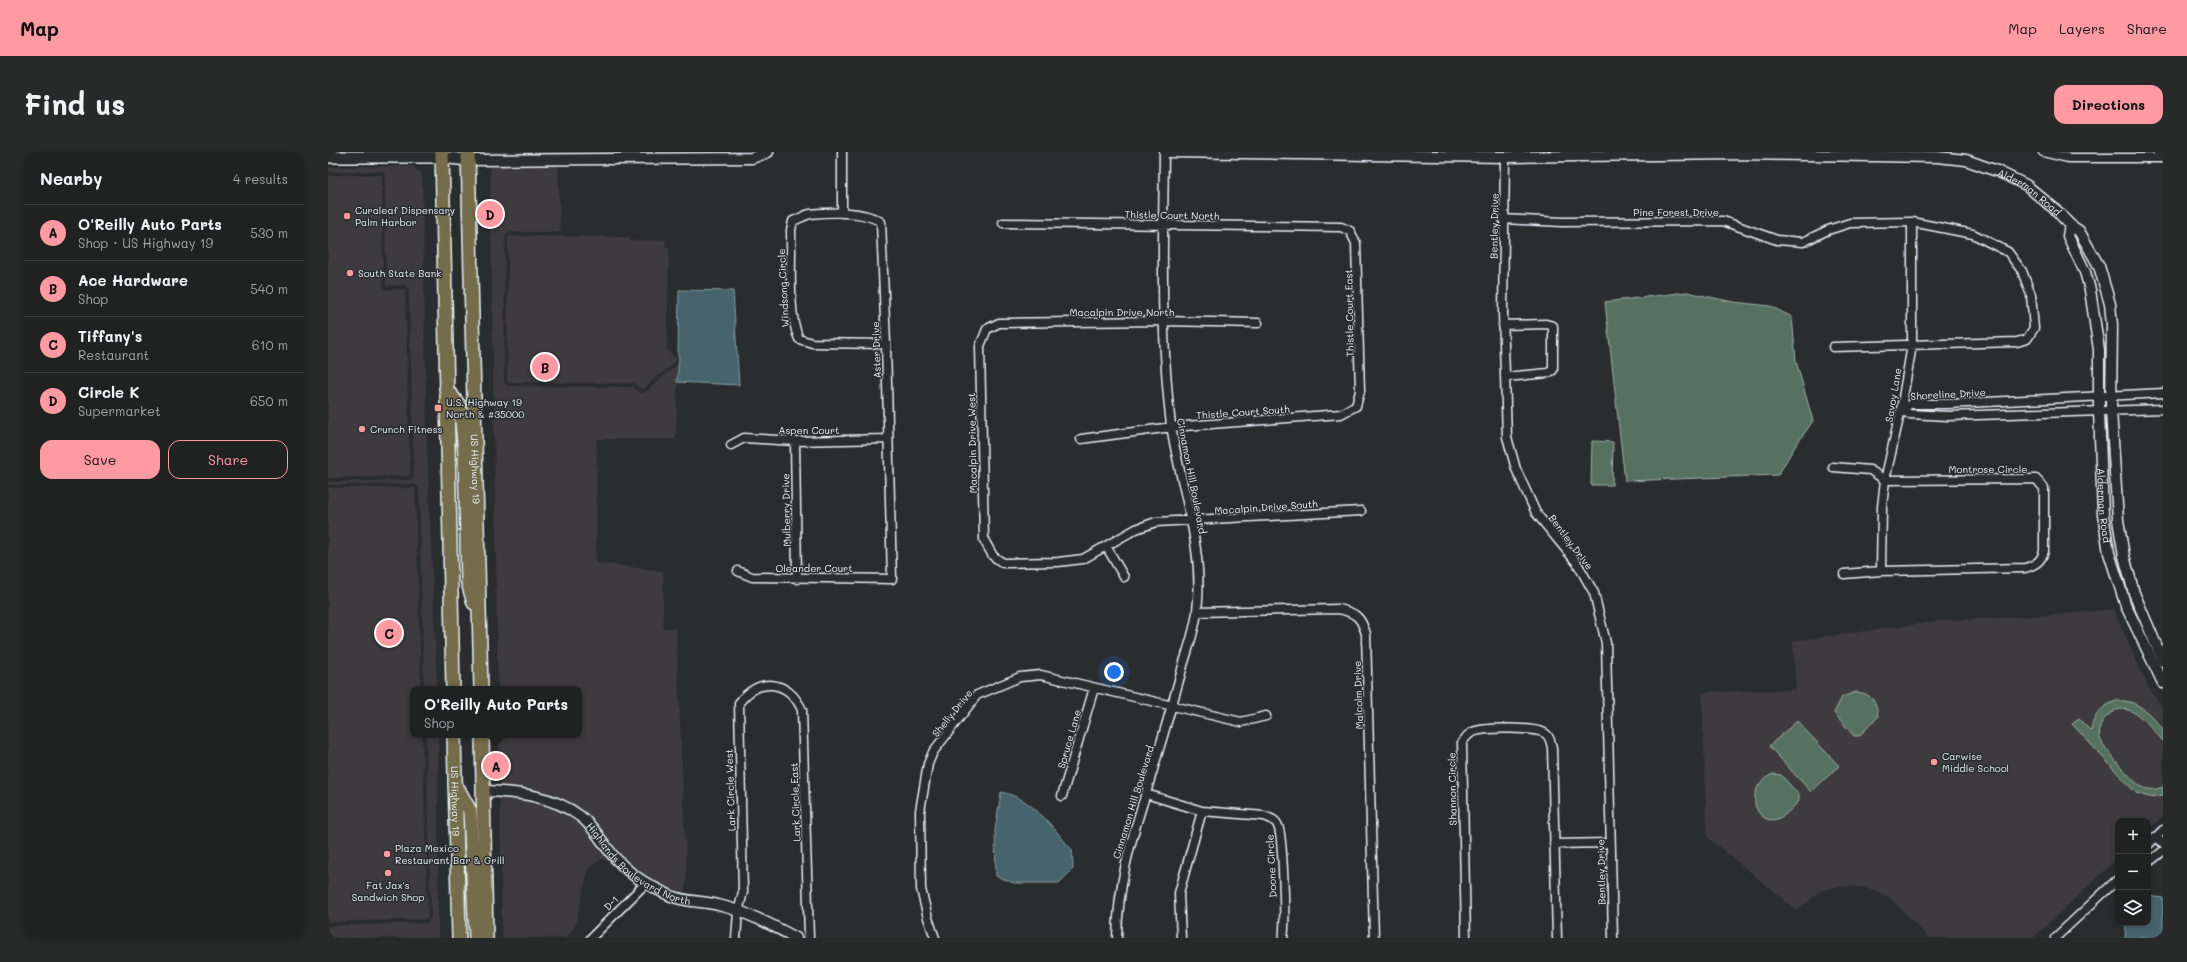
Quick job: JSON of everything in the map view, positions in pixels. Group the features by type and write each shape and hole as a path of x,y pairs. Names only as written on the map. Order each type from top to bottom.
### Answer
{"highway":[{"path":"442,155 453,686"},
{"name":"US Highway 19","path":"467,156 481,686"},
{"path":"446,389 459,406 461,412 465,453 468,583 479,616"},
{"name":"US Highway 19","path":"454,738 458,938"},
{"path":"482,738 486,938"},
{"path":"455,784 470,811 476,938"},
{"path":"458,897 469,938"}],"main road":[{"path":"328,157 467,156"}],"street":[{"path":"467,156 752,158 768,152"},
{"path":"842,152 842,213"},
{"name":"Cinnamon Hill Boulevard","path":"1117,938 1117,917 1124,869 1132,833 1146,794 1197,612 1198,568 1192,522 1172,427 1163,321 1164,152"},
{"name":"Alderman Road","path":"1168,152 1505,157 1737,153 1936,157 1966,160 1997,171 2026,185 2070,225 2079,231 2090,247 2099,266 2110,304 2112,325 2111,410 2118,520 2124,556 2134,593 2163,661"},
{"path":"2043,152 2068,158 2163,158"},
{"name":"Bentley Drive","path":"1505,157 1503,219 1503,325 1507,437 1516,469 1536,513 1577,563 1594,593 1606,643 1613,938"},
{"name":"Aster Drive","path":"842,213 866,215 881,222 886,344 892,579"},
{"name":"Windsong Circle","path":"842,213 809,214 793,222 791,230 794,329 799,339 812,344 886,344"},
{"name":"Pine Forest Drive","path":"1503,219 1562,222 1723,221 1777,240 1803,242 1828,230 1850,223 1912,222 1973,234 2008,252 2022,270 2031,295 2034,328 2027,339 2012,343 1833,347"},
{"name":"Savoy Lane","path":"1881,571 1882,507 1885,480 1901,409 1912,345 1912,222"},
{"name":"Thistle Court North","path":"1003,223 1341,227"},
{"name":"Alderman Road","path":"2070,225 2068,236 2085,272 2094,313 2099,350 2099,411 2103,514 2109,553 2126,606 2163,683"},
{"name":"Thistle Court East","path":"1341,227 1350,231 1356,243 1360,391 1356,406"},
{"name":"Macalpin Drive North","path":"987,329 1000,323 1163,321 1258,323"},
{"path":"1503,325 1546,324 1553,326 1553,370 1548,373 1506,377"},
{"name":"Macalpin Drive West","path":"987,329 980,346 984,540 992,556"},
{"name":"Shoreline Drive","path":"2163,393 1948,404 1910,404 1901,409 1909,414 1948,416 2163,409"},
{"name":"Thistle Court South","path":"1081,439 1172,427 1341,414 1356,406"},
{"name":"Aspen Court","path":"731,445 744,438 795,441 888,439"},
{"name":"Mulberry Drive","path":"795,441 797,579"},
{"path":"1833,467 1870,470 1885,480"},
{"name":"Montrose Circle","path":"1881,571 2025,568 2035,565 2042,558 2044,545 2044,488 2036,479 1885,480"},
{"name":"Macalpin Drive South","path":"992,556 1004,563 1058,562 1083,559 1136,529 1156,522 1192,522 1361,511"},
{"path":"1106,546 1124,577"},
{"name":"Oleander Court","path":"738,571 752,577 797,579 892,579"},
{"path":"1844,574 1881,571"},
{"name":"Malcolm Drive","path":"1197,612 1339,609 1351,612 1363,621 1366,634 1374,938"},
{"name":"Shelly Drive","path":"935,938 928,918 921,888 920,811 928,764 933,752 978,695 1007,681 1020,677 1041,675 1241,722 1266,716"},
{"name":"Lark Circle West","path":"736,938 738,912 743,892 739,703 746,694 757,686 768,685"},
{"name":"Lark Circle East","path":"768,685 778,686 788,691 797,699 802,710 809,938"},
{"name":"Spruce Lane","path":"1062,796 1094,688"},
{"name":"Shannon Circle","path":"1466,938 1462,748 1464,740 1471,733 1481,730 1530,729 1540,730 1549,737 1552,748 1558,938"},
{"name":"Highlands Boulevard North","path":"483,791 514,792 541,797 574,812 592,828 620,864 646,883 672,897 720,905 774,926 796,938"},
{"name":"Doone Circle","path":"1146,794 1202,811 1264,816 1272,819 1278,824 1282,841 1283,938"},
{"path":"1181,938 1179,893 1202,811"},
{"path":"2151,842 2163,830"},
{"path":"2155,837 2163,843"},
{"path":"1554,844 1610,842"},
{"path":"2151,861 2161,855"},
{"path":"2055,938 2115,882"},
{"name":"D-1","path":"591,938 646,883"}],"shaded area":[{"path":"490,152 690,152 490,155"},
{"path":"490,164 558,164 560,232 508,232 505,236 504,382 507,386 633,387 640,393 644,393 678,364 676,439 597,439 596,563 663,571 663,628 676,628 686,863 686,883 684,894 673,892 648,879 623,860 576,808 542,792 500,787 499,738 582,738 582,686 498,686"},
{"path":"412,166 422,174 427,446 437,686 424,686 419,488 415,484 328,485 328,482 410,480 414,476 409,289 405,285 386,286 385,175 382,171 328,172 328,167"},
{"path":"328,175 382,175 383,290 405,289 410,476 328,478"},
{"path":"508,236 630,237 630,241 666,240 665,247 669,247 667,349 677,360 642,390 634,383 507,382"},
{"path":"328,488 415,488 421,686 410,686 410,738 422,738 428,919 328,922"},
{"name":"Carwise Middle School","path":"2113,609 2150,691 2163,708 2163,816 2151,827 2151,818 2115,818 2115,861 2033,938 1929,938 1891,899 1876,890 1859,887 1840,886 1821,891 1797,910 1707,837 1702,692 1796,690 1793,641 1941,621 2055,615"},
{"path":"426,738 438,738 438,938 328,938 328,926 427,923 431,919"},
{"path":"500,796 540,802 573,816 639,883 635,887 611,861 601,859 588,869 576,924 566,938 502,938"}],"green space":[{"path":"1687,292 1733,302 1770,306 1792,317 1796,361 1813,421 1794,448 1778,475 1625,481 1605,302"},
{"path":"1592,441 1613,442 1612,485 1591,485"},
{"path":"1856,692 1866,694 1873,700 1878,717 1859,736 1854,736 1834,713 1842,697"},
{"path":"2116,701 2131,702 2148,713 2163,729 2163,741 2138,715 2123,709 2115,710 2103,720 2099,732 2102,743 2132,779 2142,787 2158,789 2163,787 2163,795 2149,797 2136,793 2072,724 2079,719 2091,731 2096,716 2099,712 2106,706"},
{"path":"1797,721 1839,766 1811,792 1769,746"},
{"path":"1773,774 1781,775 1799,795 1799,801 1783,816 1777,819 1769,820 1763,817 1758,811 1755,804 1755,796 1757,788 1763,780"}],"water":[{"path":"679,290 733,291 739,385 677,382 679,358"},
{"path":"1001,792 1023,800 1032,807 1049,823 1072,850 1073,869 1059,883 1014,883 996,876 995,830"},
{"path":"2151,896 2163,898 2163,938 2125,938 2126,926 2151,926"}],"place":[{"name":"Circle K","path":"490,214"},
{"name":"Curaleaf Dispensary Palm Harbor","path":"347,216"},
{"name":"South State Bank","path":"350,273"},
{"name":"Ace Hardware","path":"545,367"},
{"name":"U.S. Highway 19 North & #35000","path":"438,408"},
{"name":"Crunch Fitness","path":"362,429"},
{"name":"Tiffany's","path":"389,633"},
{"name":"Carwise Middle School","path":"1934,762"},
{"name":"O'Reilly Auto Parts","path":"496,766"},
{"name":"Plaza Mexico Restaurant Bar & Grill","path":"387,854"},
{"name":"Fat Jax's Sandwich Shop","path":"388,873"}]}
